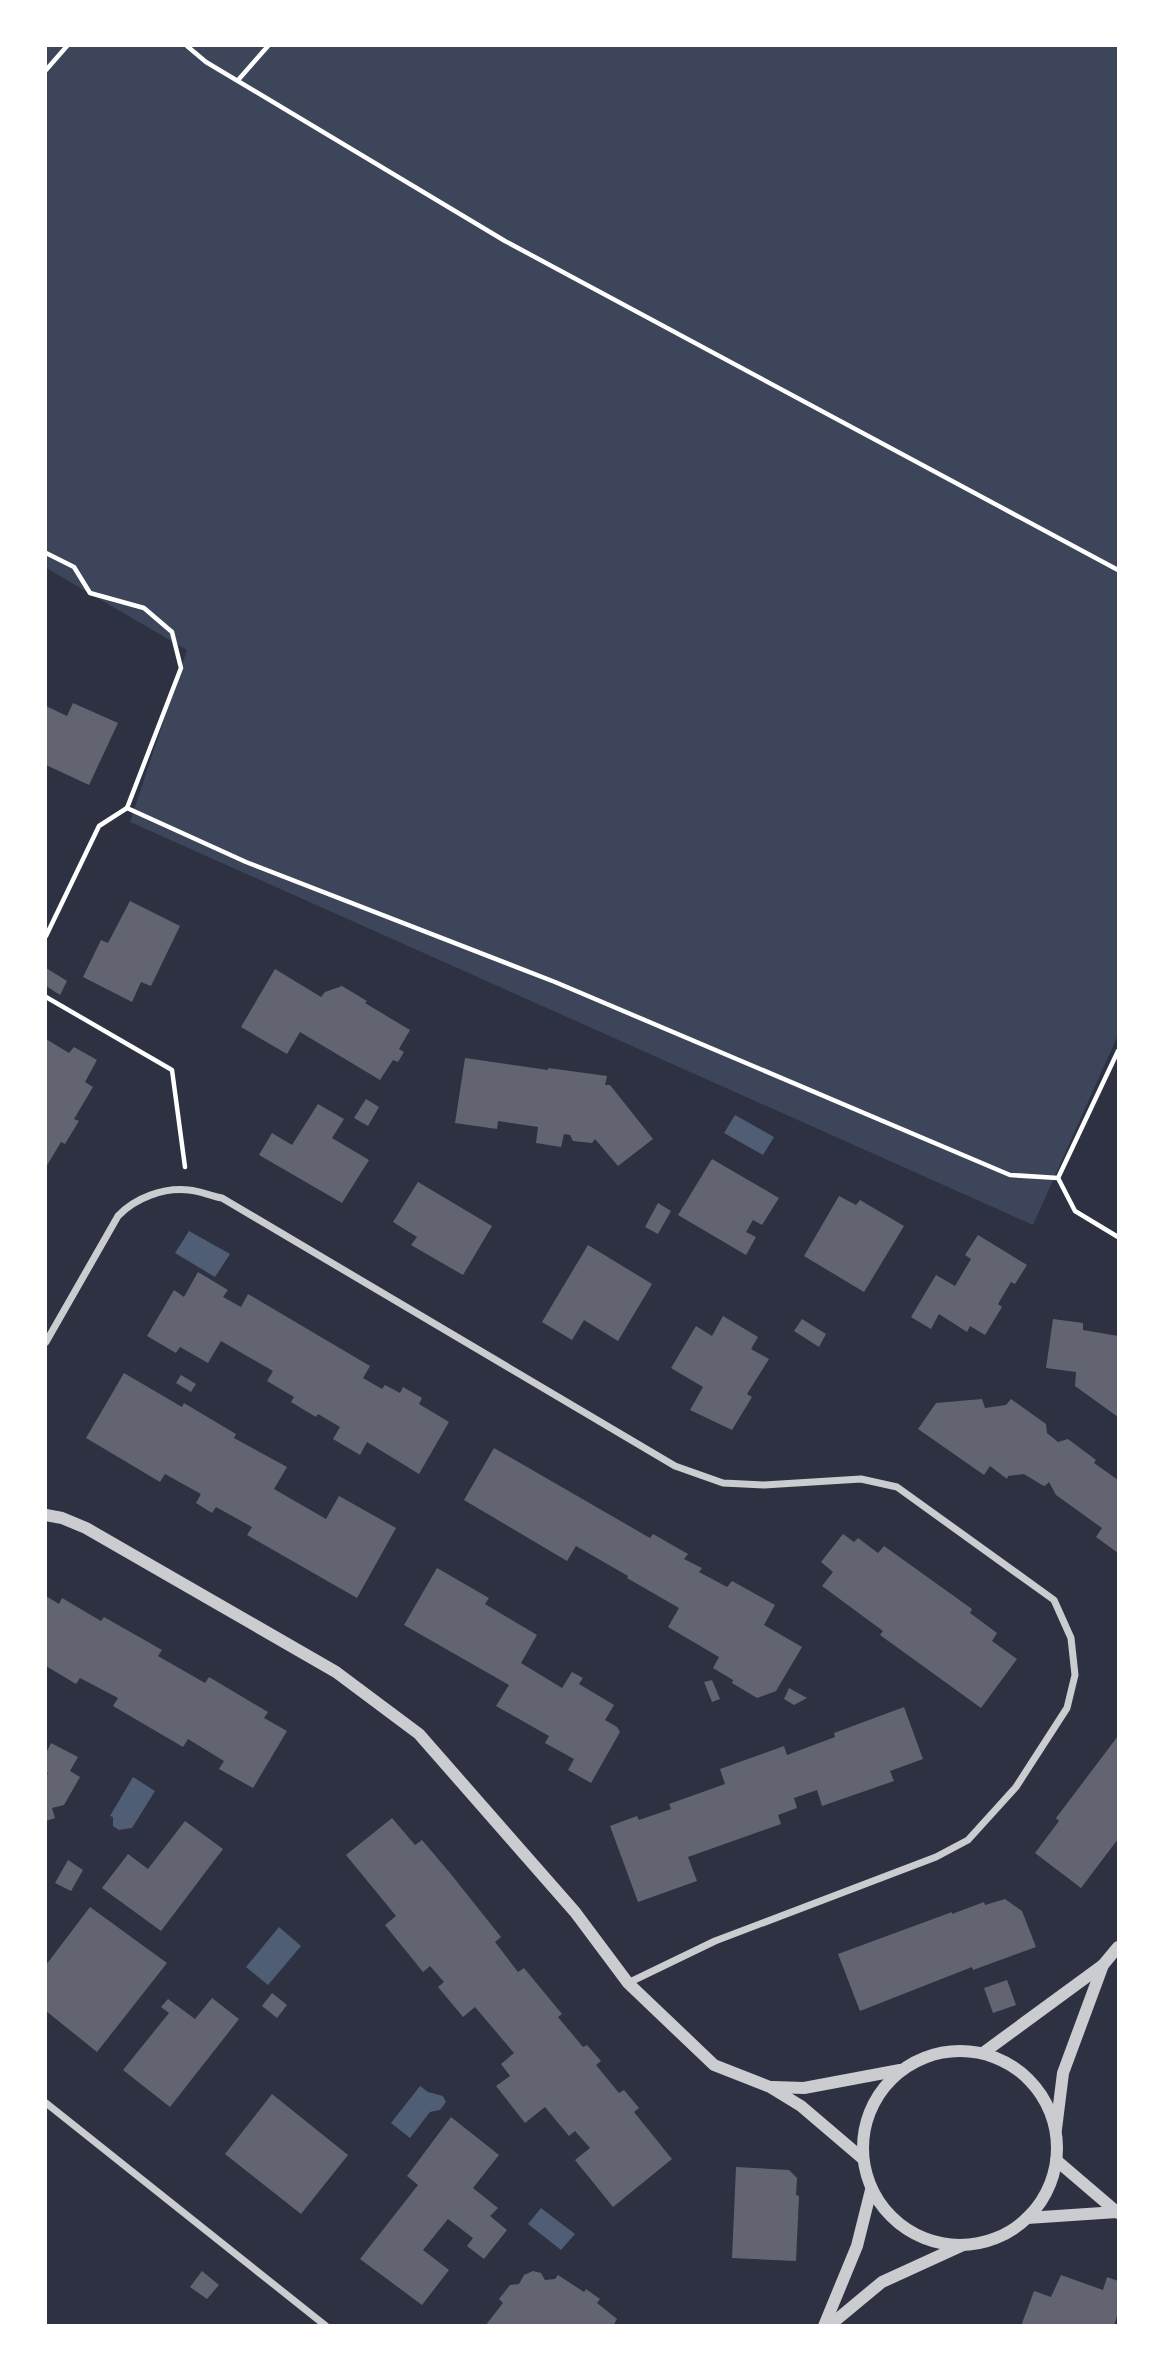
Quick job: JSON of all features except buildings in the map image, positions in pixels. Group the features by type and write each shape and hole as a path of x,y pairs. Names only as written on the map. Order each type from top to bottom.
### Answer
{"street":[{"path":"46,1342 118,1216 129,1205 154,1194 188,1190 222,1198 675,1466 723,1483 764,1485 861,1479 897,1487 1054,1601 1071,1638 1075,1675 1067,1708 1016,1787 968,1840 936,1857 715,1941 628,1983"},
{"path":"46,1515 86,1528 336,1672 419,1734 575,1912 628,1983 714,2065 770,2087 801,2106 862,2158"},
{"path":"983,2053 1103,1965 1118,1947"},
{"path":"1056,2132 1047,2105 1031,2082 1009,2064 983,2053 954,2050 925,2056 900,2070 877,2095 864,2125 862,2158 872,2190 888,2214 910,2232 937,2242 965,2244 988,2240 1009,2232 1027,2218 1041,2201 1051,2181 1056,2160 1056,2132 1063,2073 1103,1965"},
{"path":"770,2087 804,2088 900,2070"},
{"path":"46,2103 326,2326"},
{"path":"1056,2160 1118,2213"},
{"path":"827,2326 857,2246 872,2190"},
{"path":"1027,2218 1118,2213"},
{"path":"827,2326 882,2282 965,2244"}],"path":[{"path":"46,70 67,46"},
{"path":"187,46 206,62 239,79 505,241 1118,570"},
{"path":"239,79 268,46"},
{"path":"46,553 74,567 90,593 144,608 172,632 181,668 127,808 99,826 46,936"},
{"path":"127,808 246,862 555,982 1010,1175 1058,1178"},
{"path":"46,997 172,1070 188,1190"},
{"path":"1058,1178 1118,1051"},
{"path":"1058,1178 1075,1211 1118,1237"}],"shaded area":[{"path":"46,46 1118,46 1118,1035 1033,1225 130,822 187,650 46,568"},
{"path":"735,1115 774,1137 763,1155 724,1133"},
{"path":"189,1231 230,1254 215,1277 175,1253"},
{"path":"133,1777 155,1791 132,1828 119,1830 113,1826 113,1817 110,1816"},
{"path":"279,1927 301,1946 268,1985 246,1967"},
{"path":"420,2086 428,2092 443,2096 446,2102 440,2110 430,2112 410,2138 391,2123"},
{"path":"541,2208 575,2234 561,2250 528,2224"}]}
